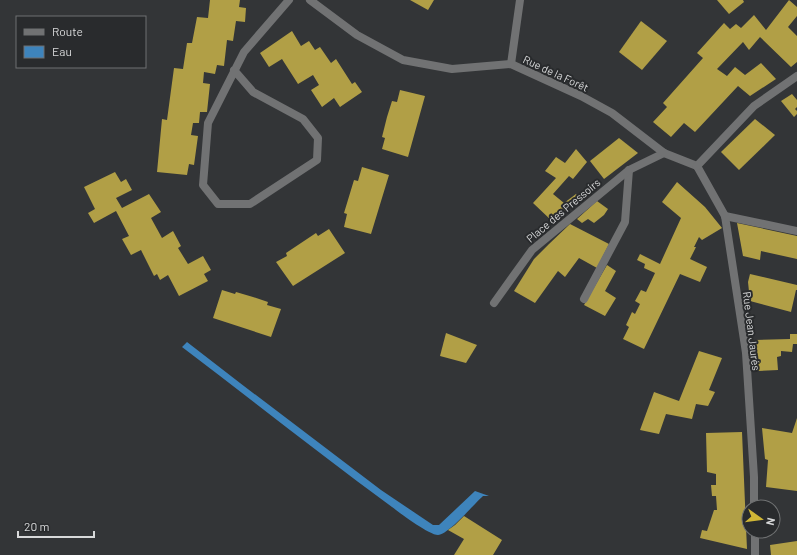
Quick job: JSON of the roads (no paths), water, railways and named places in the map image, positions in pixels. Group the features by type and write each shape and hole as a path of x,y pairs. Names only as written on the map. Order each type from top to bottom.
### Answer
{"street":[{"path":"234,70 253,92 303,119 318,138 317,160 250,204 218,204 202,185 208,123 234,70 244,52 288,0"},
{"name":"Rue de la Forêt","path":"310,0 357,35 403,60 452,68 511,64 581,96 612,113 664,153 697,166"},
{"path":"511,64 520,0"},
{"path":"697,166 754,106 797,76"},
{"name":"Place des Pressoirs","path":"494,303 532,250 629,170 664,153"},
{"name":"Rue Jean Jaurès","path":"697,166 725,216 746,353 754,477 754,499"},
{"path":"584,299 625,222 629,170"},
{"path":"725,216 797,231"},
{"path":"755,539 755,555"}],"water":[{"path":"187,342 381,490 433,525 439,525 475,491 489,496 483,496 454,525 442,534 434,534 422,528 365,487 182,347"}]}
